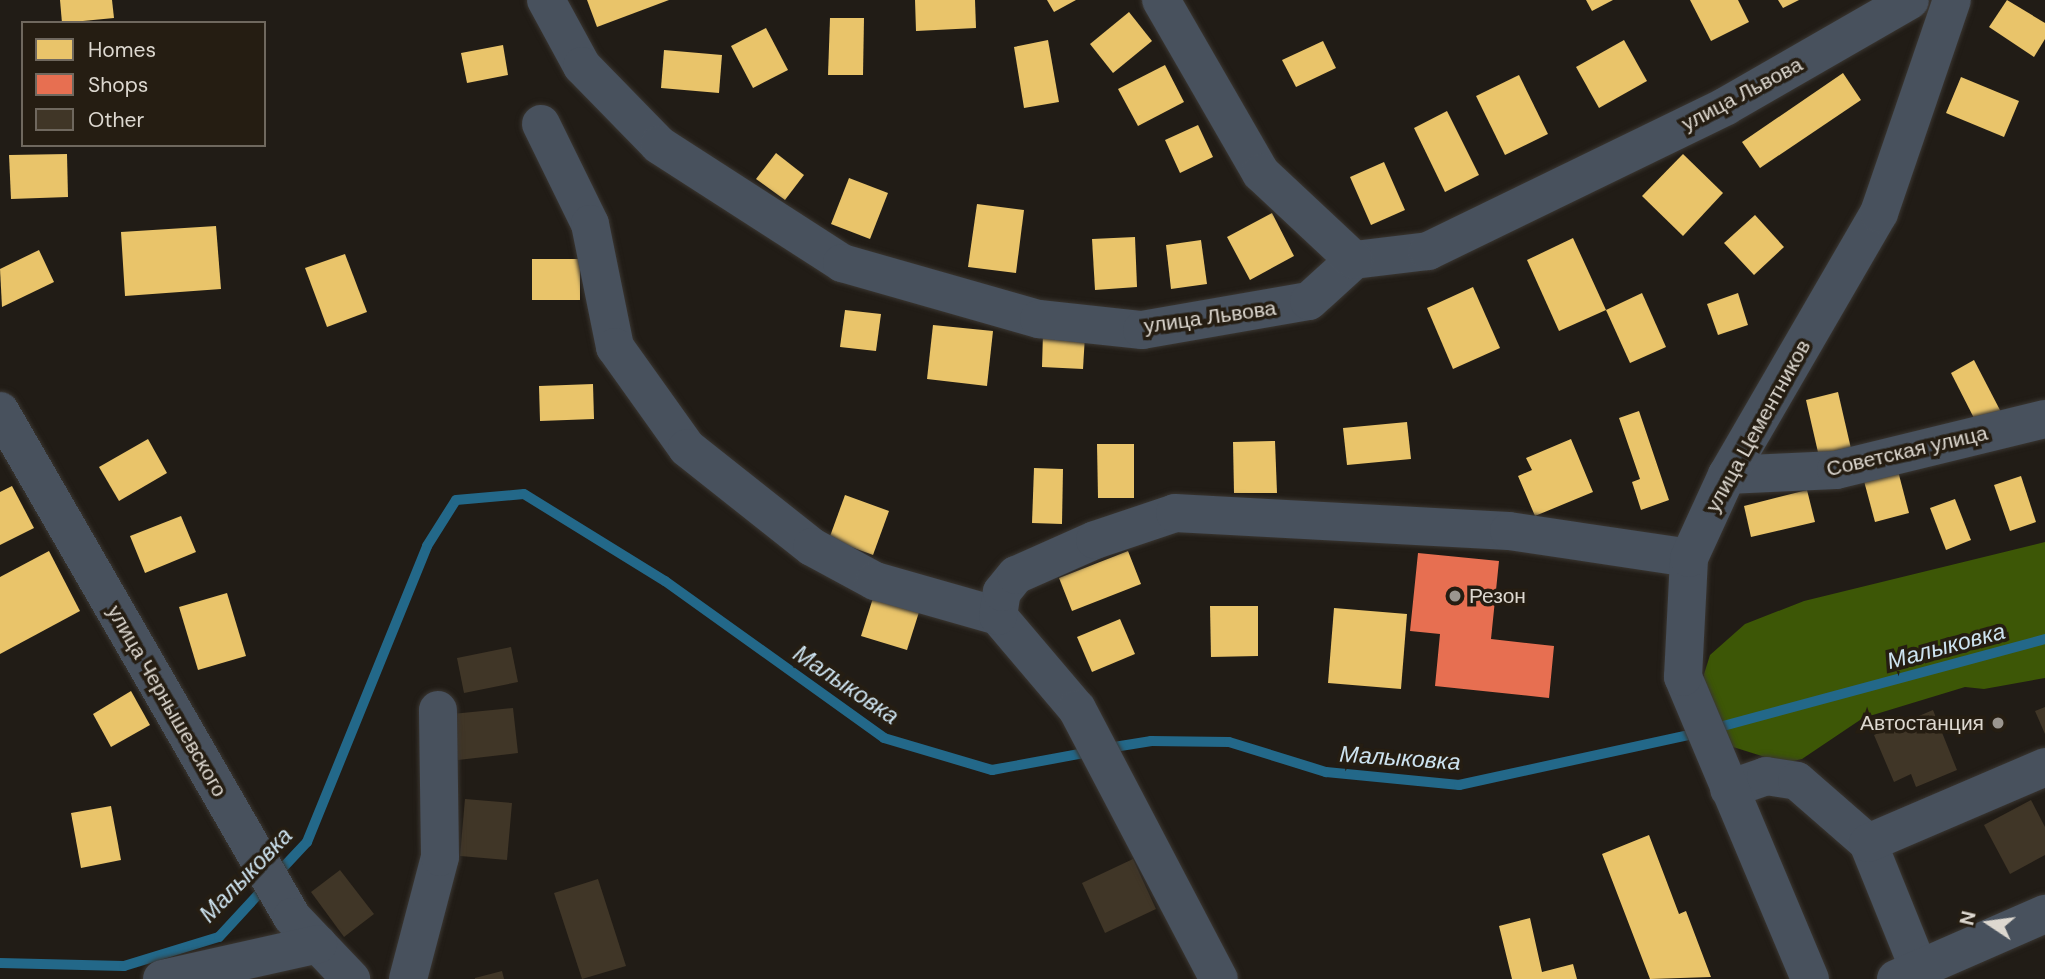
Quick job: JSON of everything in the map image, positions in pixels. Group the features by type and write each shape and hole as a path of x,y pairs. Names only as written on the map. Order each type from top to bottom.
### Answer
{"street":[{"name":"улица Львова","path":"546,0 582,66 659,145 842,263 1040,319 1142,330 1310,301 1354,260 1428,251 1726,106 1910,0"},
{"path":"1161,0 1261,173 1354,260"},
{"name":"улица Цементников","path":"1810,979 1683,677 1689,558 1727,475 1879,213 1952,0"},
{"path":"541,124 590,224 615,347 687,448 812,547 875,581 998,616 1077,709 1219,979"},
{"name":"улица Чернышевского","path":"0,411 292,917 351,979"},
{"name":"Советская улица","path":"1727,475 1836,470 2045,419"},
{"path":"998,616 1002,592 1016,575 1095,540 1175,513 1509,531 1689,558"},
{"path":"408,979 440,857 438,710"},
{"path":"1868,843 2045,767"},
{"path":"1722,774 1797,781 1868,843 1907,974 2045,914"},
{"path":"162,979 318,944"}],"green space":[{"path":"2045,542 2045,678 1984,689 1965,687 1863,718 1802,759 1784,763 1730,746 1705,694 1704,674 1710,655 1745,624 1804,601"}],"building: Homes":[{"path":"60,0 112,0 114,18 62,21"},
{"path":"587,0 669,0 597,27"},
{"path":"915,0 975,0 976,28 916,31"},
{"path":"1047,0 1076,0 1054,12"},
{"path":"1586,0 1613,0 1592,11"},
{"path":"1690,0 1738,0 1749,22 1711,41"},
{"path":"1778,0 1799,0 1783,8"},
{"path":"2007,0 2045,23 2045,39 2034,57 1989,27"},
{"path":"1129,12 1152,41 1113,73 1090,44"},
{"path":"830,18 864,18 863,75 828,75"},
{"path":"766,28 788,70 753,88 731,46"},
{"path":"1048,40 1059,102 1024,108 1014,47"},
{"path":"1624,40 1647,81 1599,108 1576,67"},
{"path":"1323,41 1336,68 1296,87 1282,60"},
{"path":"503,45 508,75 467,83 461,53"},
{"path":"664,50 722,55 719,93 661,88"},
{"path":"1165,65 1184,102 1138,126 1118,89"},
{"path":"1843,73 1861,100 1760,168 1742,142"},
{"path":"1519,75 1548,134 1505,155 1476,96"},
{"path":"1961,77 2019,101 2004,137 1946,113"},
{"path":"1447,111 1479,175 1445,192 1414,128"},
{"path":"1198,125 1213,157 1180,173 1165,140"},
{"path":"776,153 804,175 785,200 756,179"},
{"path":"67,154 68,197 11,199 9,155"},
{"path":"1683,154 1723,193 1683,236 1642,196"},
{"path":"1384,162 1405,210 1371,225 1350,177"},
{"path":"849,178 888,193 870,239 831,224"},
{"path":"977,204 1024,210 1016,273 968,267"},
{"path":"1272,213 1294,256 1250,280 1227,237"},
{"path":"1755,215 1784,247 1754,275 1724,243"},
{"path":"216,226 221,289 125,296 121,232"},
{"path":"1135,237 1137,287 1095,290 1092,239"},
{"path":"1573,238 1606,310 1559,331 1527,260"},
{"path":"1201,240 1207,284 1171,289 1166,245"},
{"path":"39,250 54,282 2,307 0,269"},
{"path":"345,254 367,312 327,327 305,268"},
{"path":"532,259 580,259 580,300 532,300"},
{"path":"1473,287 1500,348 1453,369 1427,308"},
{"path":"1642,293 1666,347 1630,363 1606,310"},
{"path":"1738,293 1748,325 1718,335 1707,304"},
{"path":"845,310 881,314 876,351 840,347"},
{"path":"933,325 993,331 987,386 927,379"},
{"path":"1043,333 1085,335 1083,369 1042,367"},
{"path":"1974,360 2001,412 1977,424 1951,373"},
{"path":"593,384 594,419 540,421 539,386"},
{"path":"1838,392 1852,453 1820,461 1806,400"},
{"path":"1639,411 1669,500 1641,510 1632,482 1640,479 1619,418"},
{"path":"1407,422 1411,459 1347,465 1343,428"},
{"path":"148,439 167,473 119,501 99,467"},
{"path":"1571,439 1593,492 1535,516 1518,476 1532,470 1526,458"},
{"path":"1275,441 1277,493 1234,493 1233,442"},
{"path":"1097,444 1134,444 1134,498 1098,498"},
{"path":"1034,468 1063,469 1062,524 1032,523"},
{"path":"1898,471 1909,513 1875,522 1864,481"},
{"path":"2021,476 2036,522 2010,531 1994,485"},
{"path":"12,486 34,528 0,545 0,492"},
{"path":"1807,490 1815,522 1751,537 1744,506"},
{"path":"845,495 889,511 873,555 829,539"},
{"path":"1955,499 1971,540 1946,550 1930,508"},
{"path":"181,516 196,552 145,573 130,536"},
{"path":"49,551 80,611 0,654 0,577"},
{"path":"1128,551 1141,584 1072,611 1059,578"},
{"path":"227,593 246,656 198,670 179,607"},
{"path":"874,595 920,609 907,650 861,636"},
{"path":"1210,606 1258,606 1258,656 1211,657"},
{"path":"1334,608 1407,614 1401,689 1328,683"},
{"path":"1120,619 1135,654 1092,672 1077,637"},
{"path":"131,691 150,725 111,747 93,714"},
{"path":"111,806 121,860 81,868 71,813"},
{"path":"1649,835 1679,914 1686,911 1711,977 1650,979 1602,854"},
{"path":"1530,918 1542,972 1573,964 1577,979 1512,979 1499,926"}],"building: Shops":[{"name":"Резон","path":"1418,553 1499,561 1491,639 1554,646 1549,698 1435,686 1440,634 1410,631"}],"building: Other":[{"path":"511,647 518,682 464,693 457,658"},
{"path":"2045,707 2045,734 2035,711"},
{"path":"513,708 518,753 458,760 452,714"},
{"path":"1933,710 1957,770 1916,787 1911,774 1894,782 1874,735"},
{"path":"465,799 512,803 507,860 460,856"},
{"path":"2031,800 2045,827 2045,855 2010,874 1984,825"},
{"path":"1133,859 1156,909 1105,933 1082,883"},
{"path":"340,870 374,914 344,937 311,892"},
{"path":"598,879 626,966 582,979 554,893"},
{"path":"502,971 504,979 475,979 475,978"}],"waterway":[{"name":"Малыковка","path":"277,874 307,842 427,546 456,500 524,494 665,581 884,738 992,770 1090,752"},
{"name":"Малыковка","path":"1712,729 2045,639"},
{"name":"Малыковка","path":"1108,748 1151,741 1229,742 1326,772 1459,785 1697,733"},
{"name":"Малыковка","path":"0,963 124,966 219,937 264,888"}],"place":[{"name":"Резон","path":"1455,596"},
{"name":"Автостанция","path":"1998,723"}]}
